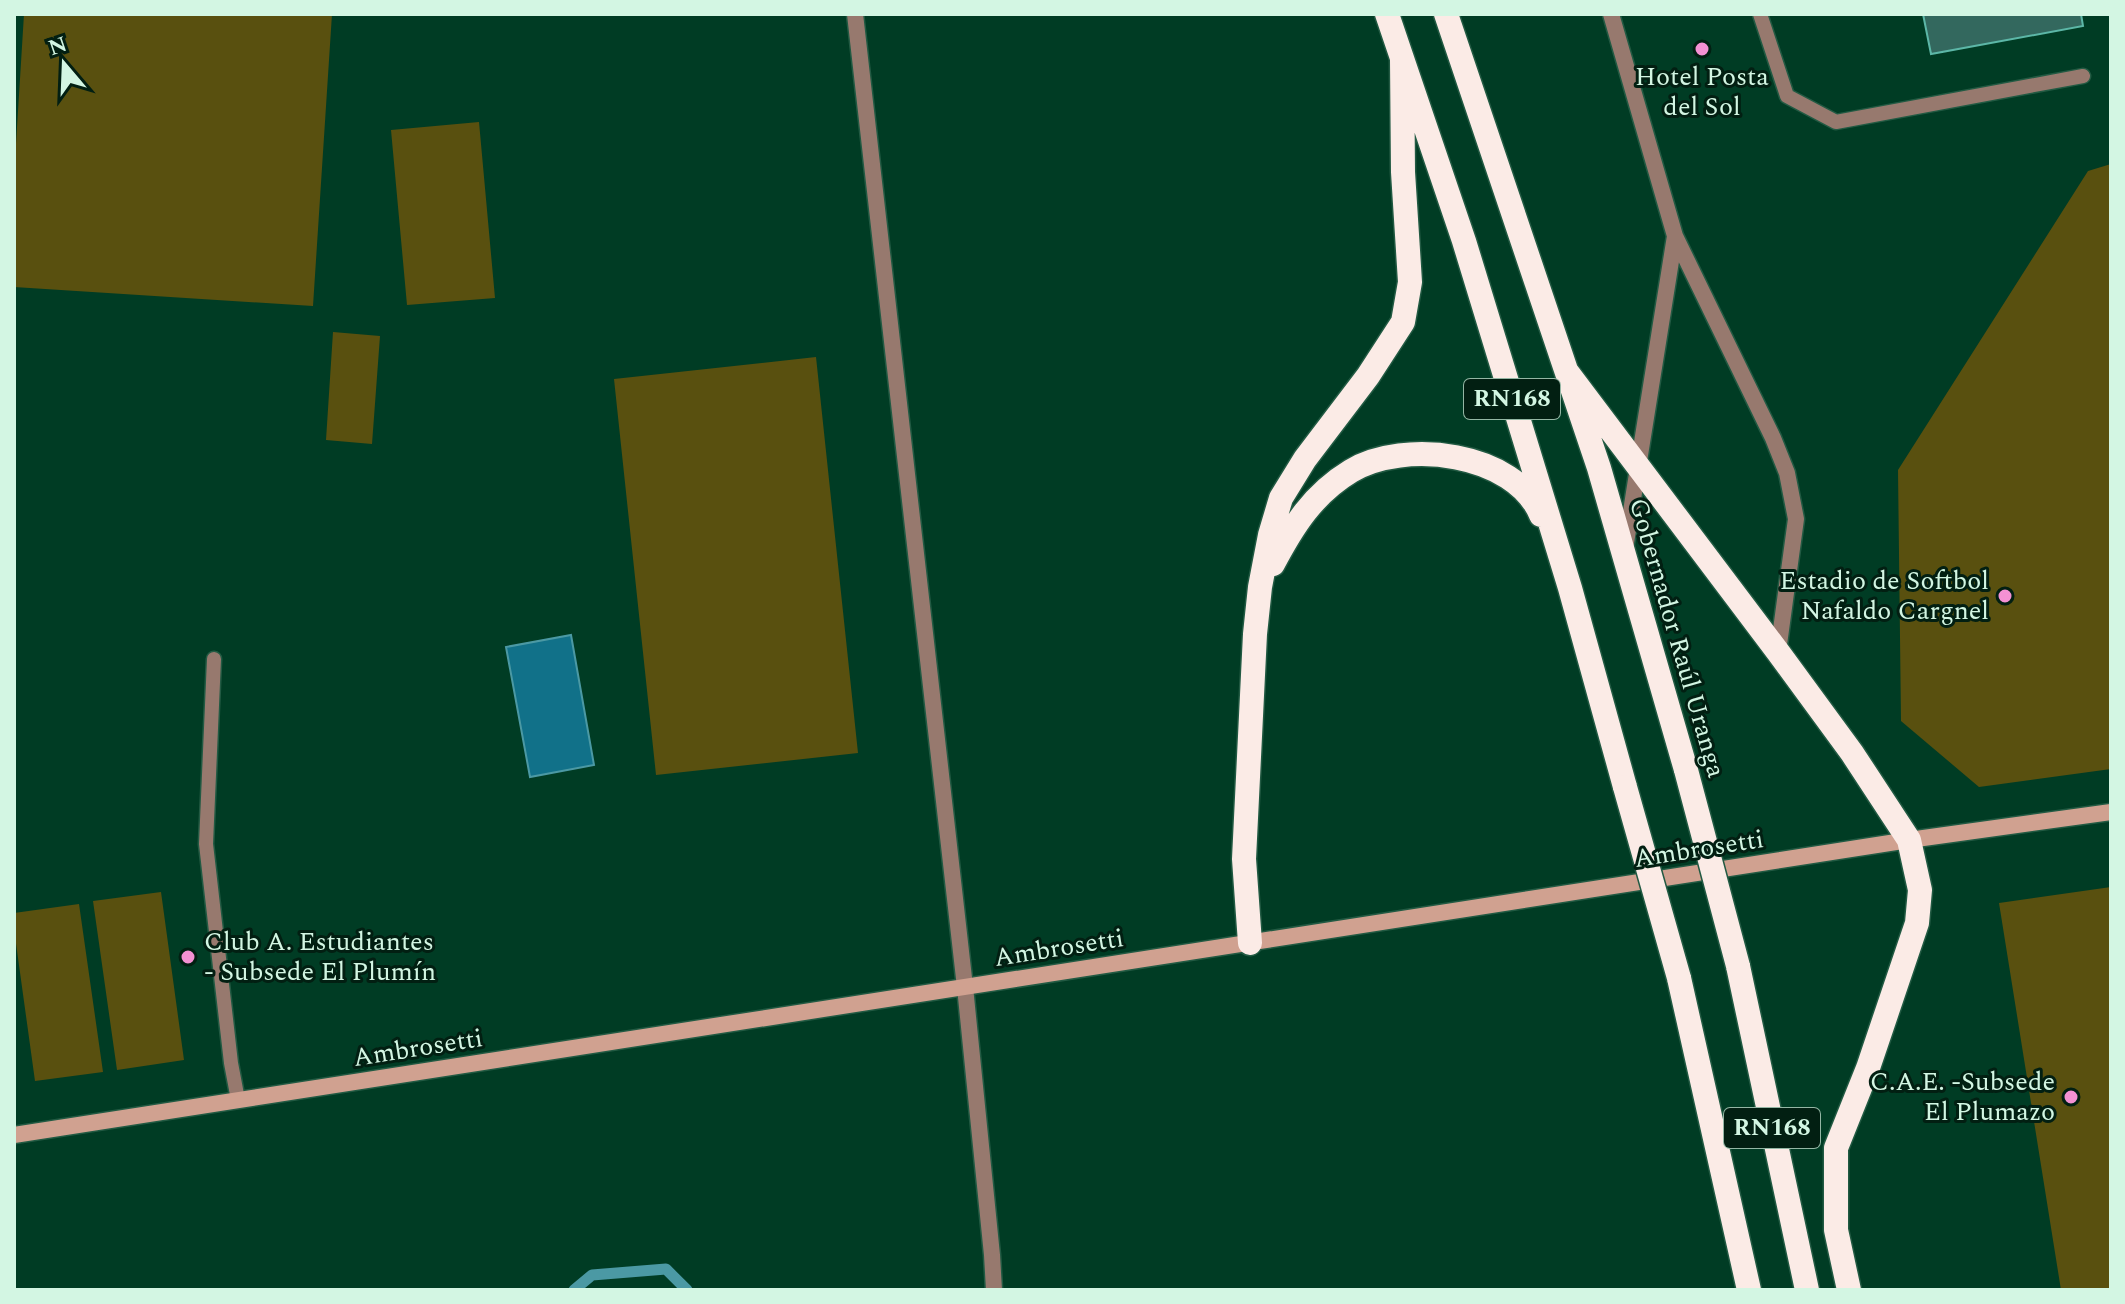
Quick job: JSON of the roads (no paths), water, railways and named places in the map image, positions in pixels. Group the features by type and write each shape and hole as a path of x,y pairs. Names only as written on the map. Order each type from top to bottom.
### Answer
{"highway":[{"name":"RN168","path":"1387,14 1464,241 1570,588 1679,978 1749,1290"},
{"name":"Gobernador Raúl Uranga","path":"1446,14 1599,468 1686,770 1738,966 1807,1290"},
{"path":"1250,943 1244,859 1260,587 1281,498 1305,459 1368,376 1403,322 1410,282 1403,172 1402,60"},
{"path":"1567,372 1778,652 1876,788 1909,840 1920,890 1917,923 1868,1068 1836,1148 1836,1230 1849,1290"},
{"path":"1260,587 1292,528 1317,495 1353,469 1394,457 1442,453 1481,464 1510,479 1534,499 1570,588"}],"street":[{"path":"855,14 965,987 994,1290"},
{"path":"1611,14 1675,236 1787,473 1796,519 1778,652"},
{"path":"1624,554 1675,236"},
{"name":"Ambrosetti","path":"14,1135 1909,840 2111,812"}],"lane":[{"path":"1760,14 1787,96 1836,122 2083,76"},
{"path":"214,659 206,844 238,1100"}],"water":[{"path":"571,635 594,765 530,777 506,647"}],"waterway":[{"path":"574,1290 592,1275 666,1269 687,1290"}],"place":[{"name":"Hotel Posta del Sol","path":"1702,49"},
{"name":"Estadio de Softbol Nafaldo Cargnel","path":"2005,596"},
{"name":"Club A. Estudiantes - Subsede El Plumín","path":"188,957"},
{"name":"C.A.E. -Subsede El Plumazo","path":"2071,1097"}]}
